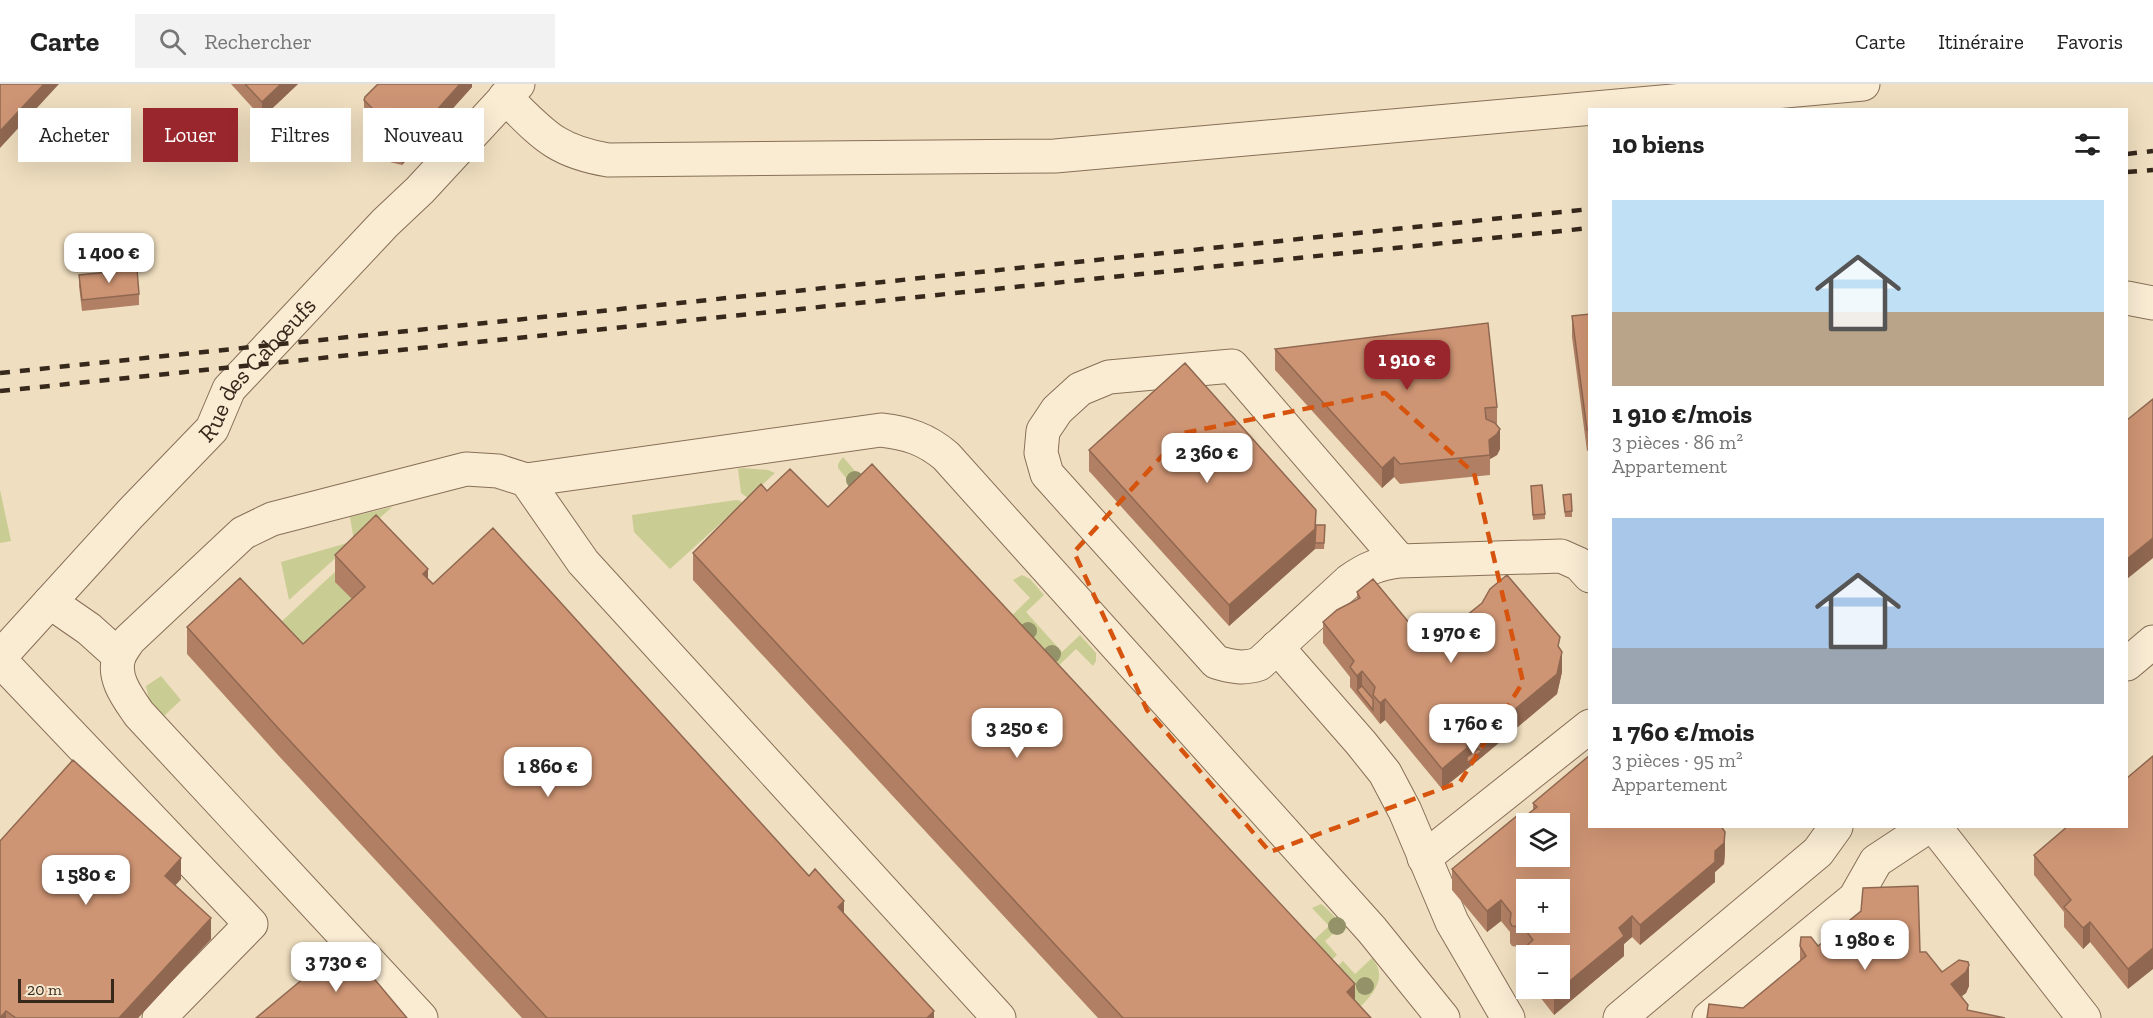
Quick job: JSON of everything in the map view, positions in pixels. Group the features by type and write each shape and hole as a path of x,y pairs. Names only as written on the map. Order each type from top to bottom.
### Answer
{"street":[{"path":"511,91 551,141 576,154 608,160 1055,156 1664,93 1863,84"},
{"name":"Rue des Cabœufs","path":"0,658 130,514 212,429 229,389 385,223 420,190 511,91"},
{"path":"2128,298 2153,303"},
{"path":"1400,561 1232,366 1109,377 1080,389 1057,410 1043,431 1041,453 1047,474 1216,662 1231,667 1248,668 1259,664 1349,581 1366,569 1400,561 1561,556 1580,564 1588,574"},
{"path":"421,1018 139,714 118,675 119,656 129,640 243,533 272,519 466,469 498,471 526,480 881,430 923,439 946,456 1372,930 1443,1018"},
{"path":"526,480 583,562 999,1018"},
{"path":"50,602 89,629 119,656"},
{"path":"2128,663 2153,642"},
{"path":"1277,647 1385,773 1405,811 1452,922 1508,1018"},
{"path":"0,658 251,924 159,1018"},
{"path":"1424,858 1588,728"},
{"path":"1620,1018 1818,852 1835,828"},
{"path":"1709,1018 1855,898 1876,861 1926,828"},
{"path":"1936,828 2084,1018"}],"highlighted area":[{"path":"1385,393 1474,473 1523,682 1460,782 1270,852 1147,710 1074,552 1183,433"}],"green space":[{"path":"843,457 872,491 863,499 838,468"},
{"path":"738,469 768,470 775,473 748,498 741,493"},
{"path":"0,490 11,541 0,543"},
{"path":"741,501 742,504 670,569 634,532 632,515"},
{"path":"392,507 289,600 281,562 354,541 350,517"},
{"path":"350,558 365,614 303,671 268,634"},
{"path":"1022,575 1030,579 1044,595 1026,612 1062,652 1080,635 1096,653 1093,666 1076,649 1051,673 1005,622 1030,598 1013,580"},
{"path":"161,676 181,700 164,716 149,699 146,686"},
{"path":"1321,904 1343,925 1325,941 1337,955 1322,969 1303,950 1329,926 1312,908"},
{"path":"1372,958 1377,965 1379,978 1374,990 1360,1007 1327,976 1343,961 1355,974"}],"building":[{"path":"0,84 44,84 22,108 18,108 18,112 0,131"},
{"path":"245,84 281,84 262,102"},
{"path":"378,84 460,84 439,108 372,108 364,100"},
{"path":"137,269 139,294 82,300 79,275"},
{"path":"1588,314 1588,430 1587,430 1572,316"},
{"path":"1488,323 1497,407 1485,408 1486,419 1495,423 1500,429 1489,440 1490,455 1400,464 1394,457 1382,468 1275,349"},
{"path":"1185,363 1316,510 1315,529 1229,605 1089,450"},
{"path":"2153,399 2153,538 2128,558 2128,419"},
{"path":"872,464 1355,984 1347,992 1371,1018 1123,1018 693,553 761,484 767,491 790,469 828,507"},
{"path":"1542,485 1545,514 1533,515 1531,486"},
{"path":"1571,494 1572,511 1565,512 1563,495"},
{"path":"376,515 428,569 423,574 433,584 493,528 809,876 815,869 844,901 838,907 934,1011 927,1018 547,1018 187,627 240,578 303,644 365,587 335,555"},
{"path":"1316,525 1325,525 1324,543 1315,543"},
{"path":"1507,575 1560,637 1558,646 1562,652 1557,674 1482,737 1478,734 1467,743 1467,748 1442,769 1385,699 1380,703 1373,695 1375,687 1362,671 1357,676 1350,667 1354,661 1323,622 1337,610 1360,598 1357,592 1373,579 1415,630 1412,638 1420,647 1425,643 1429,645 1451,634 1461,620 1482,603 1490,589"},
{"path":"1362,686 1373,699 1373,710 1357,690"},
{"path":"1478,749 1482,751 1467,763 1467,757"},
{"path":"2153,756 2153,948 2128,969 2090,922 2083,928 2064,907 2071,900 2034,855 2066,828 2128,828 2128,777"},
{"path":"1588,757 1588,828 1722,828 1725,832 1724,843 1715,851 1715,862 1640,925 1632,916 1619,928 1624,936 1570,981 1570,945 1528,945 1533,940 1528,933 1570,933 1570,879 1516,879 1516,926 1512,926 1511,913 1501,900 1487,911 1452,869 1516,817 1516,867 1570,867 1570,813 1529,813 1537,807 1533,803"},
{"path":"73,760 181,858 165,876 211,918 119,1018 16,1018 6,1011 0,1018 0,841"},
{"path":"1918,886 1920,952 1926,952 1942,972 1959,960 1968,962 1966,972 1951,984 1968,1005 1967,1010 2005,1018 1707,1018 1709,1004 1743,1008 1806,956 1800,946 1801,937 1811,937 1818,946 1861,911 1863,888"},
{"path":"345,944 407,1018 256,1018"}],"railway":[{"path":"2128,154 2153,151"},
{"path":"2128,172 2153,170"},
{"path":"0,373 1588,209"},
{"path":"0,391 1588,228"}]}
